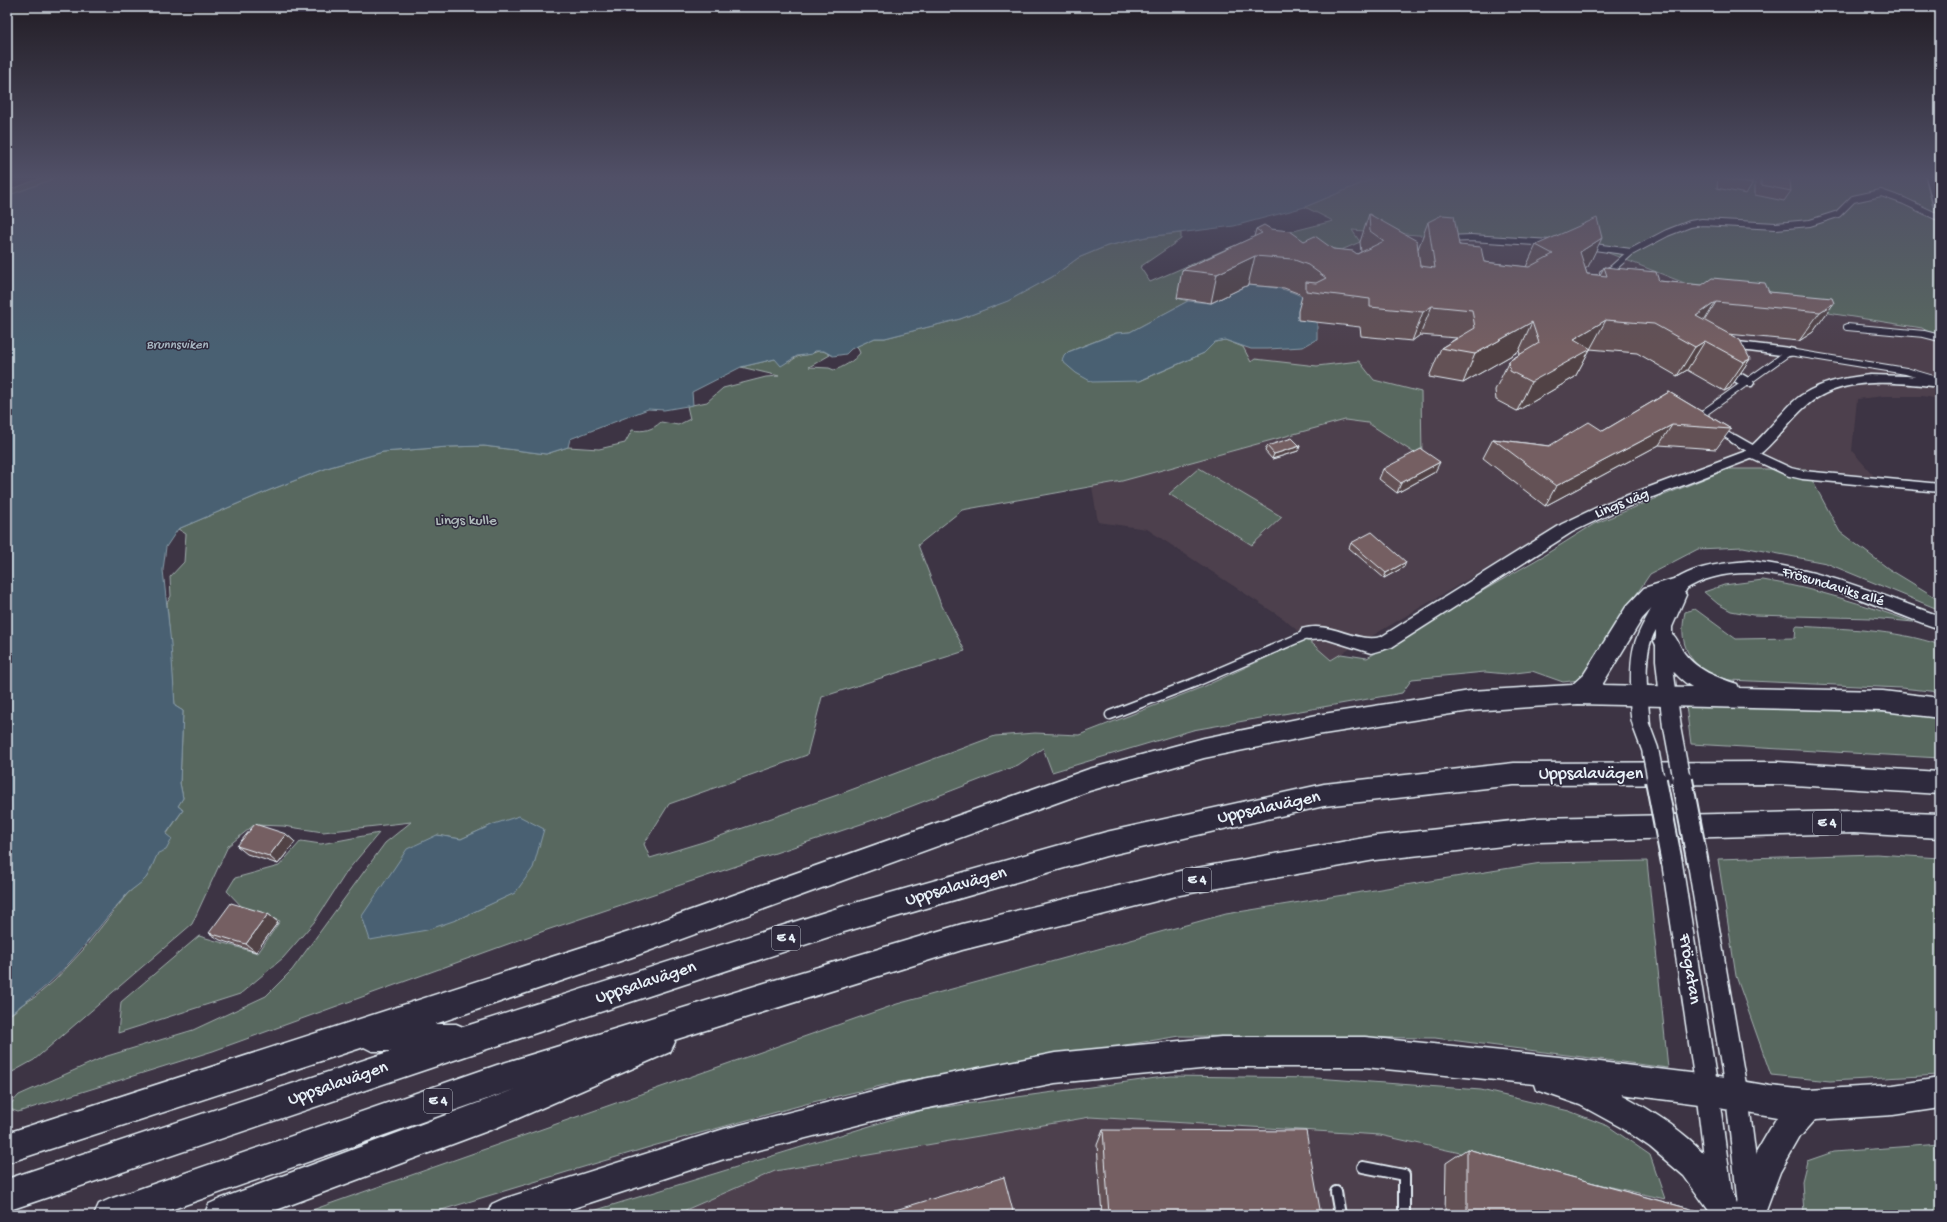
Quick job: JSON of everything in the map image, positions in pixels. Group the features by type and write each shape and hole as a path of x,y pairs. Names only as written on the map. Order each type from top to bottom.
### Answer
{"highway":[{"path":"1578,694 1592,681 1634,613 1652,594 1677,586"},
{"path":"1664,641 1681,667 1695,678 1713,687 1762,697"},
{"path":"7,1148 358,1035 632,944 1089,780 1204,748 1317,725 1470,701 1578,694 1640,694 1883,701 1940,708"},
{"name":"Uppsalavägen","path":"7,1195 469,1040 844,919 1106,844 1324,795 1514,774 1777,773 1940,783"},
{"name":"E 4","path":"110,1215 497,1080 962,937 1180,883 1375,848 1539,830 1854,822 1940,826"},
{"name":"E 4","path":"220,1215 498,1112 768,996"},
{"path":"358,1035 469,1040"},
{"path":"503,1215 724,1144 908,1097 1055,1068 1221,1052 1365,1052 1511,1066 1707,1090 1737,1096 1808,1105 1893,1100 1940,1093"},
{"path":"1511,1066 1587,1093 1633,1117 1661,1136 1695,1164 1737,1211 1789,1126 1808,1105"}],"street":[{"path":"1747,383 1709,353 1715,343 1789,352"},
{"name":"Lings väg","path":"1308,634 1326,634 1371,646 1386,642 1567,528 1609,508 1753,452 1765,443 1805,399 1822,390 1857,381 1877,379 1940,382"},
{"name":"Frösundaviks allé","path":"1641,725 1640,694 1642,641 1664,599 1677,586 1699,574 1723,568 1753,566 1793,572 1856,592 1940,623"},
{"path":"1669,696 1664,660 1664,626 1676,597 1699,574"},
{"name":"Frögatan","path":"1669,696 1672,727 1698,864 1737,1096 1737,1211"},
{"name":"Frögatan","path":"1641,725 1650,749 1672,863 1707,1090 1737,1211"}],"lane":[{"path":"1599,275 1612,269 1631,252 1667,233"},
{"path":"1442,240 1471,238 1558,243"},
{"path":"1581,245 1631,252"},
{"path":"1847,327 1924,334 1940,338"},
{"path":"1940,382 1906,371 1789,352 1705,412 1707,424 1753,452 1790,472 1803,475 1940,488"},
{"path":"1110,715 1196,682 1308,634"},
{"path":"1363,1167 1404,1176 1404,1215"},
{"path":"1336,1192 1340,1215"}],"shaded area":[{"path":"1304,233 1470,233 1583,243 1715,295 1922,328 1940,339 1940,399 1922,396 1885,396 1857,399 1852,451 1874,476 1806,469 1693,469 1562,524 1331,660 1284,619 1147,529 1098,522 1081,421 1051,334"},
{"path":"1090,1117 1380,1135 1665,1199 1701,1215 674,1215 775,1171"}],"green space":[{"name":"Lings kulle","path":"1181,233 1181,239 1140,267 1150,282 1231,247 1286,233 1354,233 1360,242 1307,265 1177,298 1188,301 1130,332 1116,333 1068,352 1140,381 1204,353 1215,342 1225,340 1243,347 1251,362 1255,359 1317,366 1359,361 1374,380 1421,392 1422,458 1368,423 1345,420 1122,481 962,510 918,545 940,602 965,651 822,697 807,755 669,804 644,844 650,858 703,842 840,794 995,736 1035,733 1079,735 1205,686 1307,639 1331,660 1341,654 1367,658 1543,556 1594,524 1728,469 1806,469 1840,532 1889,569 1940,600 1940,610 1826,563 1743,547 1698,549 1650,574 1579,680 1563,682 1532,671 1507,674 1485,672 1412,679 1402,693 1193,730 1052,772 1043,748 1018,765 894,813 544,931 213,1051 18,1112 7,1108 19,1095 104,1057 193,1030 266,996 292,970 385,843 411,822 323,832 283,826 254,825 228,846 192,924 34,1060 7,1075 7,1016 35,997 54,981 83,950 128,893 146,878 166,835 183,810 178,806 183,798 180,783 183,711 175,706 167,603 171,596 170,577 184,562 186,534 178,529 270,490 330,467 383,452 484,446 546,454 568,447 599,449 625,443 632,430 648,430 661,422 678,425 690,419 687,406 707,402 723,388 766,377 779,376 741,367 775,359 790,362 799,356 824,351 830,355 809,367 829,368 834,370 855,359 860,353 857,346 875,338 885,338 960,319 1006,301 1052,277 1078,258 1107,246 1146,237","holes":["494,824 514,893 456,920 437,835 461,839"]},
{"path":"1392,233 1940,233 1940,339 1922,328 1715,295 1583,243 1523,243"},
{"path":"1199,468 1282,517 1252,545 1169,494"},
{"path":"1763,580 1802,588 1839,598 1913,622 1872,618 1753,615 1731,611 1718,604 1704,592 1724,585"},
{"path":"1695,609 1736,639 1795,638 1796,626 1851,629 1887,633 1940,645 1940,692 1901,688 1729,680 1716,676 1706,672 1696,664 1687,651 1683,637 1685,612"},
{"path":"1686,706 1912,713 1940,717 1940,758 1691,744"},
{"path":"379,833 348,870 315,921 283,958 240,994 118,1033 121,1002 199,936 258,953 280,921 244,909 227,891 235,878 279,866 301,841 321,844"},
{"path":"1876,854 1940,858 1940,1075 1830,1081 1771,1075 1736,976 1718,859"},
{"path":"1647,861 1668,1068 1435,1038 1180,1036 893,1083 813,1102 653,1146 425,1215 298,1215 897,1004 1226,914 1541,863"},
{"path":"1171,1076 1316,1078 1481,1090 1569,1111 1608,1126 1650,1155 1665,1199 1380,1135 1090,1117 775,1171 674,1215 580,1215 922,1110"},
{"path":"1940,1144 1940,1215 1804,1215 1802,1181 1807,1161 1833,1152"}],"water":[{"name":"Brunnsviken","path":"7,233 1178,233 1146,237 1107,246 1078,258 1052,277 1008,301 960,319 885,338 875,338 851,349 846,354 833,356 824,351 815,351 812,354 797,356 781,366 775,359 741,367 692,392 693,405 664,410 648,409 570,439 568,447 546,454 484,446 383,452 330,467 270,490 178,529 166,547 163,570 171,644 175,706 183,711 180,783 183,798 178,806 183,810 166,834 172,839 166,850 158,853 146,878 127,894 79,952 54,978 40,991 7,1016"},
{"path":"1248,285 1269,287 1292,292 1317,306 1317,339 1303,347 1268,349 1251,349 1225,340 1215,342 1204,353 1139,381 1092,382 1076,373 1062,361 1068,352 1117,333 1130,332 1188,301 1211,303"},
{"path":"519,816 544,829 533,868 515,893 456,920 427,930 370,940 362,916 407,849 437,835 461,839 494,824"}],"building":[{"path":"1262,233 1293,233 1304,241 1315,236 1333,249 1353,251 1357,254 1384,241 1373,233 1403,233 1417,241 1420,266 1435,268 1430,233 1457,233 1459,245 1481,247 1484,262 1529,267 1553,254 1536,245 1563,233 1601,233 1602,238 1580,252 1587,274 1607,276 1604,267 1656,272 1659,281 1702,285 1712,278 1765,283 1769,292 1832,298 1834,303 1820,312 1716,302 1696,316 1740,340 1750,359 1744,362 1705,341 1695,347 1654,324 1606,320 1574,339 1591,349 1531,382 1510,371 1509,361 1539,343 1532,322 1475,354 1441,348 1475,328 1472,310 1432,306 1423,312 1370,307 1370,299 1306,291 1306,282 1316,283 1326,278 1308,265 1292,259 1255,256 1217,274 1182,270"},
{"path":"1669,392 1731,429 1672,425 1556,486 1493,439 1549,446 1589,422 1603,431"},
{"path":"1292,438 1300,446 1274,454 1267,446"},
{"path":"1421,449 1440,462 1401,483 1383,469"},
{"path":"1372,532 1406,562 1386,573 1351,543"},
{"path":"255,824 286,834 269,856 237,846"},
{"path":"231,903 268,914 246,944 209,933"},
{"path":"1103,1130 1306,1131 1321,1215 1109,1215"},
{"path":"1467,1149 1713,1215 1467,1215"},
{"path":"1004,1177 1014,1215 879,1215"}]}
